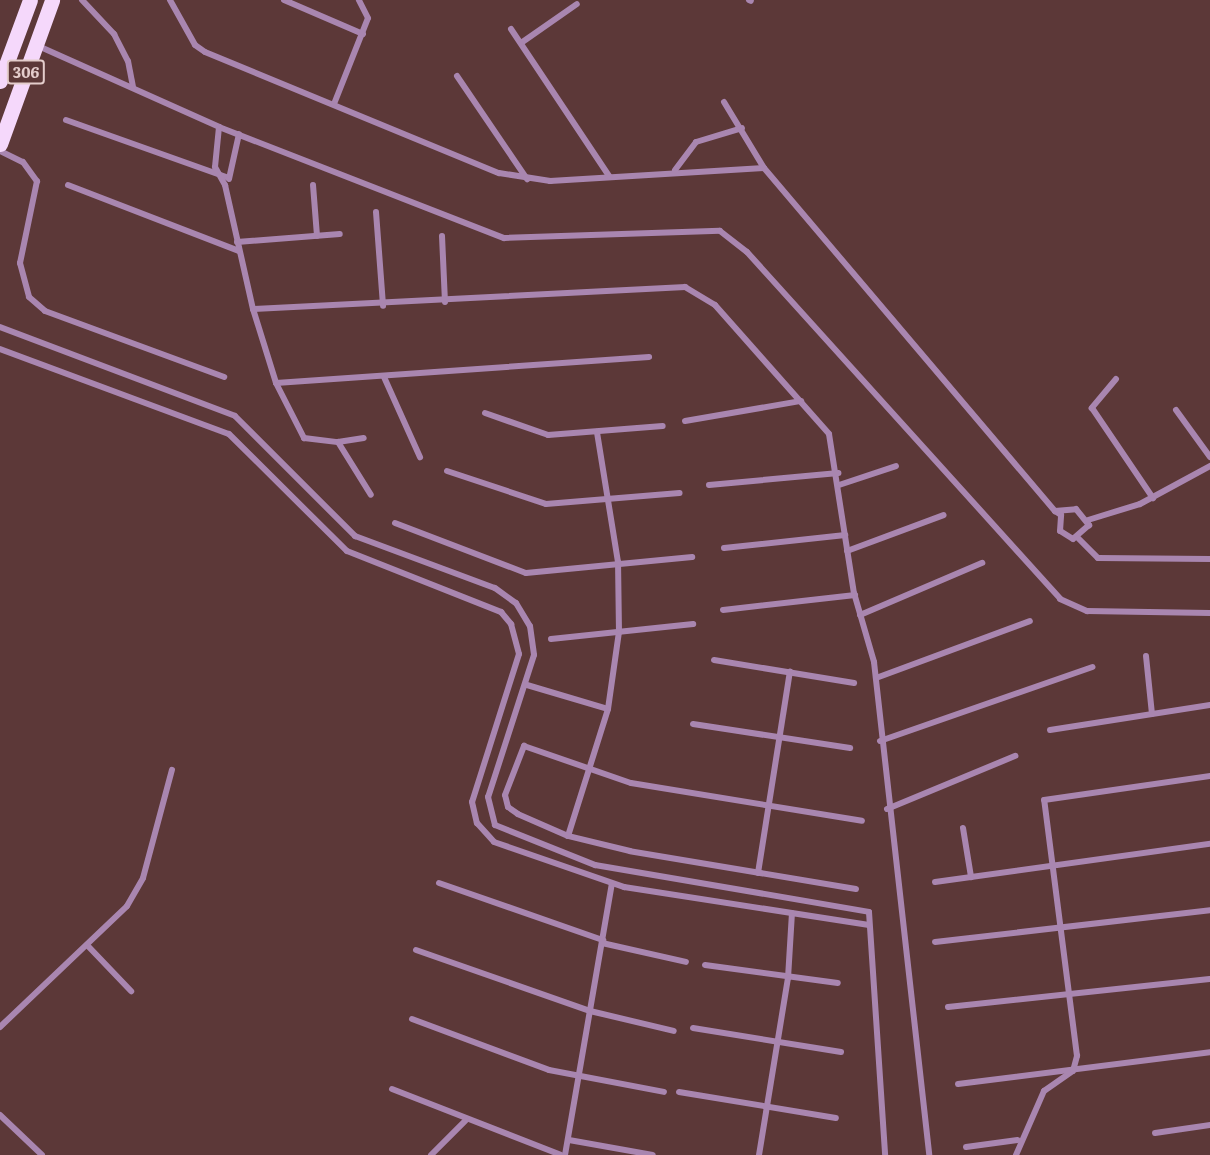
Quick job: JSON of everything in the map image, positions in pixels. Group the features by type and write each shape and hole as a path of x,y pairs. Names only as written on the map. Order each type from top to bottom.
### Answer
{"main road":[{"name":"306","path":"0,81 30,0"},
{"name":"306","path":"0,144 52,0"}],"street":[{"path":"82,0 114,34 128,61 133,87"},
{"path":"170,0 195,45 333,104 527,180 675,170 764,168"},
{"path":"284,0 363,34"},
{"path":"333,104 368,18 359,0"},
{"path":"521,43 577,4"},
{"path":"511,29 609,176"},
{"path":"36,45 219,127 516,240 720,231 747,252 1060,599 1087,611 1210,613"},
{"path":"457,76 527,180"},
{"path":"724,102 742,128 764,168 1055,511 1063,535 1078,538 1098,558 1210,559"},
{"path":"66,120 230,178"},
{"path":"219,127 217,175 225,185 253,309 276,383 304,438 338,442 364,438"},
{"path":"675,170 696,142 742,128"},
{"path":"225,185 230,178 239,134"},
{"path":"0,151 23,162 37,181 20,263 30,297 45,311 224,377"},
{"path":"68,185 239,251"},
{"path":"313,185 317,236"},
{"path":"376,212 383,306"},
{"path":"237,242 340,234"},
{"path":"442,237 445,302"},
{"path":"253,309 383,306 672,287 697,291 801,401 829,434 838,472 847,551 855,595 876,678 887,809 929,1155"},
{"path":"0,327 235,417 355,536 507,595 525,615 533,636 526,685 488,797 495,825 595,865 869,912 885,1155"},
{"path":"0,349 229,434 347,551 501,612 514,632 519,654 474,788 473,815 494,842 612,884 869,925"},
{"path":"276,383 649,357"},
{"path":"384,376 420,457"},
{"path":"1116,379 1092,408 1153,498"},
{"path":"685,421 801,401"},
{"path":"1176,410 1210,457"},
{"path":"485,413 540,434 663,426"},
{"path":"568,836 608,709 619,632 618,562 597,432"},
{"path":"338,442 371,495"},
{"path":"839,485 896,466"},
{"path":"1078,538 1088,520 1153,498 1210,466"},
{"path":"447,471 530,502 680,493"},
{"path":"709,485 838,472"},
{"path":"1055,511 1076,509 1088,520"},
{"path":"847,551 944,515"},
{"path":"395,524 526,573 618,562 692,557"},
{"path":"724,548 845,535"},
{"path":"860,615 982,563"},
{"path":"723,610 855,595"},
{"path":"876,678 1030,621"},
{"path":"551,639 693,624"},
{"path":"1146,656 1152,714"},
{"path":"714,660 854,683"},
{"path":"880,741 1092,666"},
{"path":"758,873 790,672"},
{"path":"526,685 608,709"},
{"path":"1050,730 1210,705"},
{"path":"693,724 850,748"},
{"path":"856,889 758,873 568,836 518,814 508,807 505,795 524,746 631,783 862,821"},
{"path":"887,809 1015,756"},
{"path":"0,1027 127,906 143,878 172,770"},
{"path":"1016,1155 1018,1140 1044,1091 1072,1071 1077,1056 1065,931 1044,800 1210,776"},
{"path":"963,828 971,877"},
{"path":"935,882 1210,844"},
{"path":"439,883 603,942 686,962"},
{"path":"393,1089 466,1120 563,1155 569,1140 612,884"},
{"path":"935,942 1065,931 1210,910"},
{"path":"759,1155 788,978 792,913"},
{"path":"87,945 131,991"},
{"path":"416,950 590,1011 674,1031"},
{"path":"705,965 838,983"},
{"path":"948,1006 1073,997 1210,979"},
{"path":"412,1019 580,1077 664,1092"},
{"path":"693,1028 776,1044 841,1052"},
{"path":"958,1083 1072,1071 1210,1052"},
{"path":"679,1092 767,1104 836,1118"},
{"path":"0,1115 42,1155"},
{"path":"431,1155 466,1120"},
{"path":"1155,1133 1210,1125"},
{"path":"569,1140 653,1155"},
{"path":"966,1147 1018,1140"}]}
